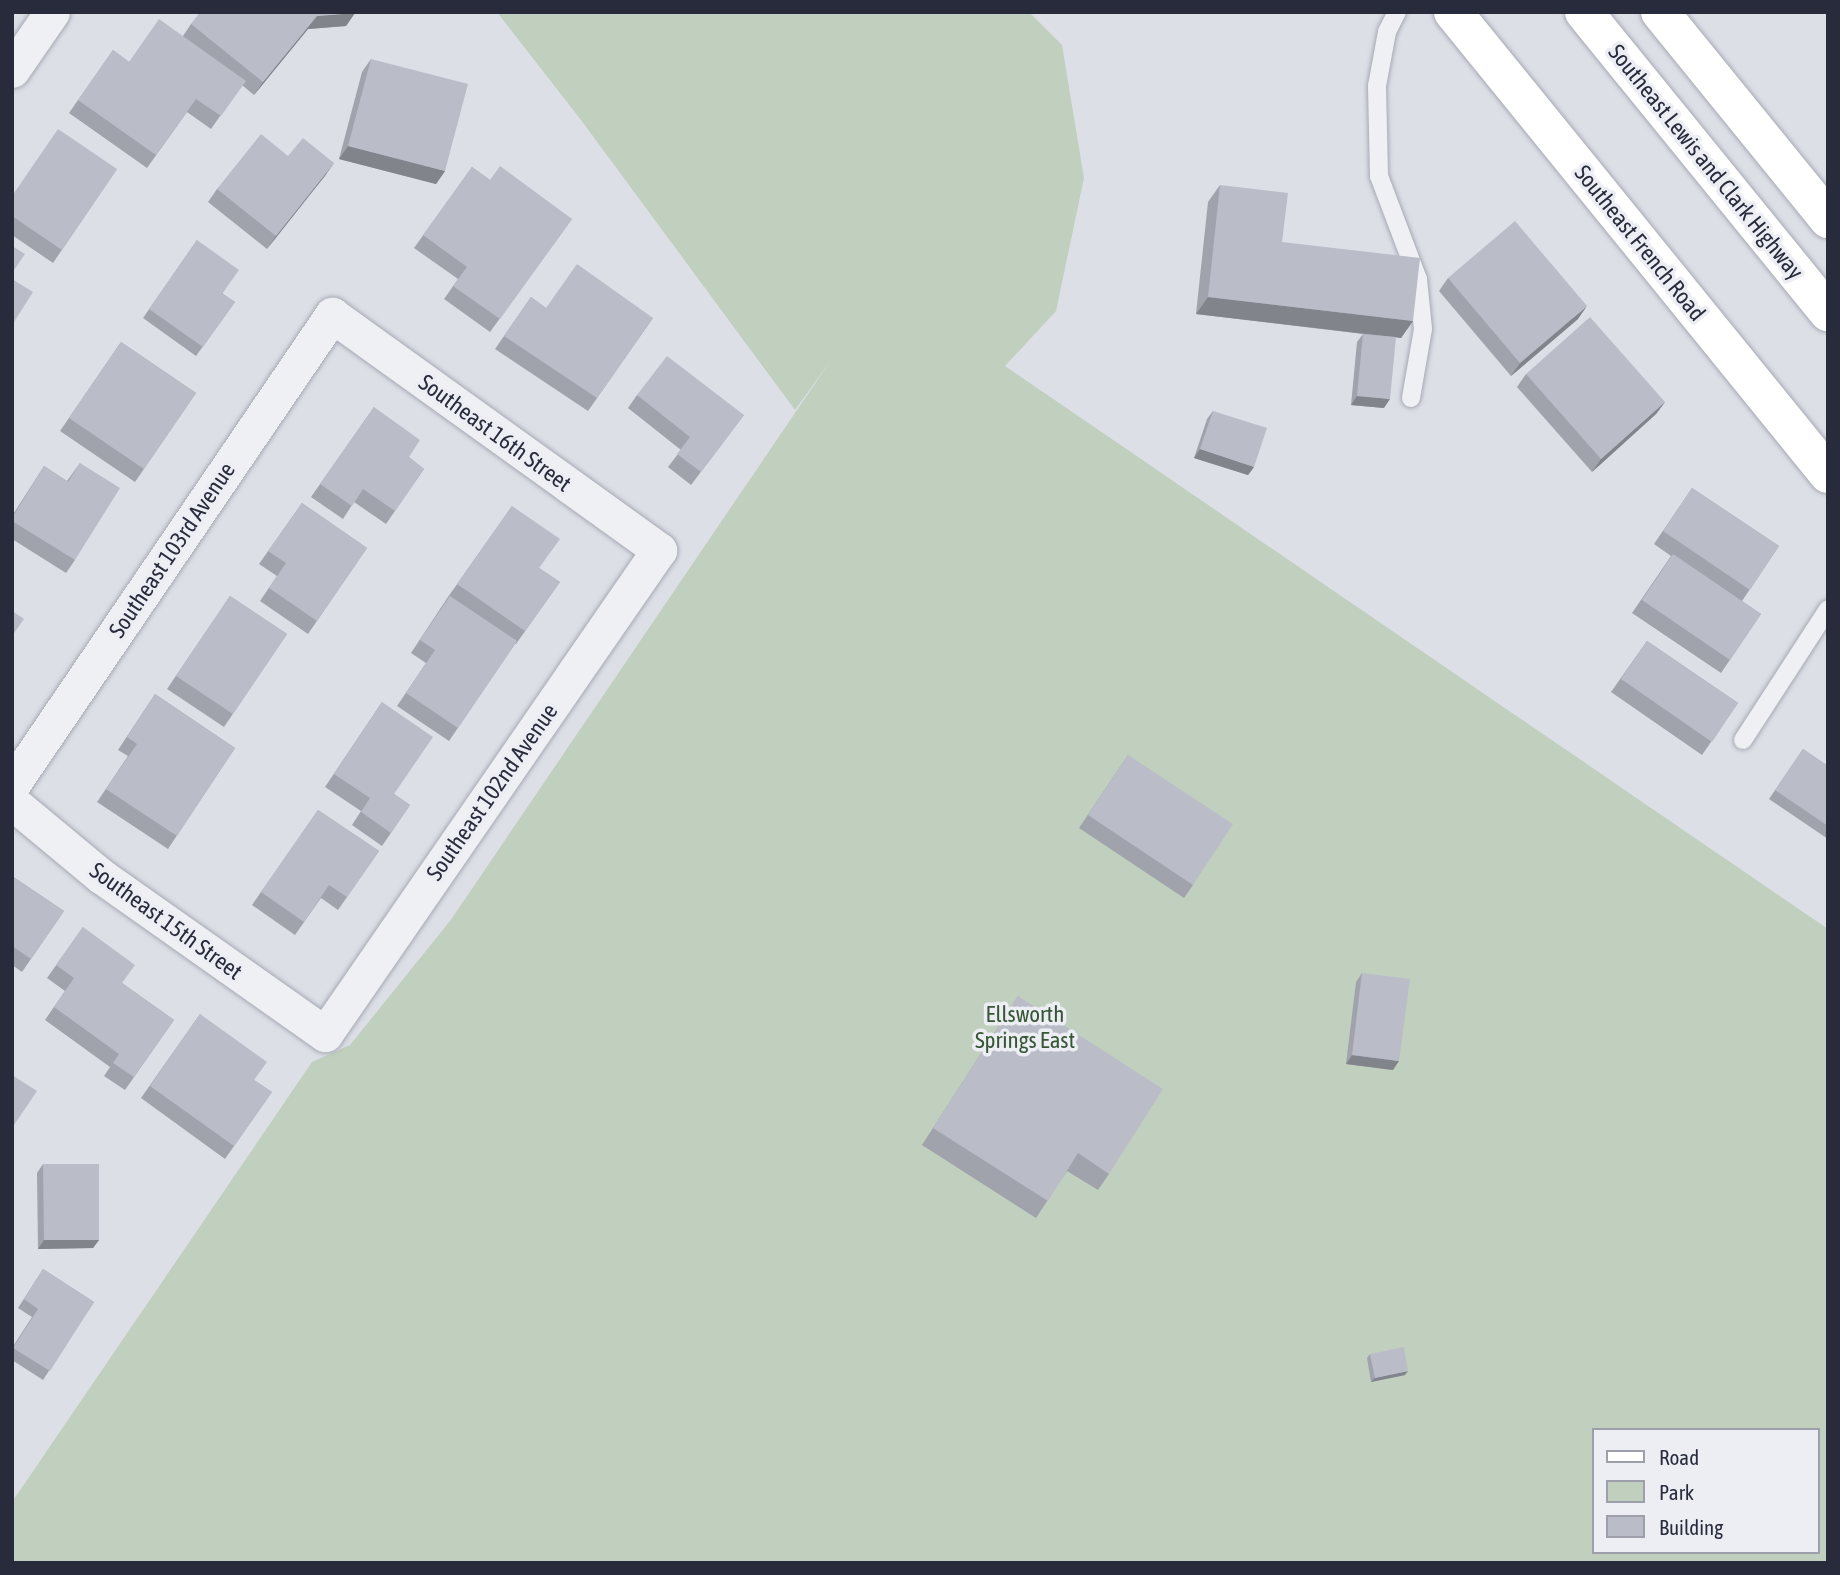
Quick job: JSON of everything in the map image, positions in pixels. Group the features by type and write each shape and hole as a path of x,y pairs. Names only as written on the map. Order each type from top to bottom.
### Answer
{"main road":[{"name":"Southeast French Road","path":"1453,12 1828,474"},
{"name":"Southeast Lewis and Clark Highway","path":"1584,12 1828,312"},
{"path":"1660,12 1828,219"}],"street":[{"path":"12,70 52,12"},
{"name":"Southeast 16th Street","path":"332,315 659,551"},
{"name":"Southeast 103rd Avenue","path":"12,785 332,315"},
{"name":"Southeast 102nd Avenue","path":"325,1034 659,551"},
{"name":"Southeast 15th Street","path":"12,802 101,876 325,1034"}],"lane":[{"path":"1397,12 1387,32 1377,86 1379,176 1418,279 1423,329 1411,398"},
{"path":"1744,740 1828,609"}],"green space":[{"name":"Ellsworth Springs East","path":"497,12 1029,12 1062,45 1084,178 1056,311 1005,366 1828,929 1828,1563 12,1563 12,1502 312,1062 350,1045 450,921 831,360 795,410 581,120"}],"building":[{"path":"200,12 355,13 317,16 263,82 191,24"},
{"path":"159,19 246,81 221,116 196,99 156,155 78,100 113,50 129,62"},
{"path":"371,59 468,84 445,171 348,146"},
{"path":"58,129 117,169 62,250 12,216 12,196"},
{"path":"261,134 288,156 303,138 334,163 276,236 217,189"},
{"path":"500,166 572,219 500,319 453,286 467,267 423,235 472,167 490,180"},
{"path":"1220,185 1288,193 1282,242 1420,258 1413,321 1208,297"},
{"path":"1515,221 1587,306 1520,363 1448,278"},
{"path":"197,240 239,270 222,294 235,302 203,347 149,309"},
{"path":"12,246 25,254 12,273"},
{"path":"577,264 653,318 597,398 504,336 531,297 546,308"},
{"path":"12,279 33,292 12,325"},
{"path":"1590,317 1665,402 1601,459 1526,374"},
{"path":"1363,334 1396,337 1390,399 1357,396"},
{"path":"121,342 196,393 144,469 69,418"},
{"path":"667,356 744,415 701,472 677,454 690,437 637,395"},
{"path":"374,407 420,440 409,457 424,469 395,511 363,489 352,506 320,484"},
{"path":"1213,411 1267,428 1254,467 1200,449"},
{"path":"80,463 120,488 75,560 12,521 12,518 44,466 68,482"},
{"path":"1692,488 1779,546 1750,590 1663,531"},
{"path":"302,503 367,548 317,621 269,588 286,563 268,551"},
{"path":"512,506 560,539 539,568 560,582 525,631 457,584"},
{"path":"1673,554 1761,614 1730,660 1642,600"},
{"path":"230,596 287,634 233,714 176,676"},
{"path":"450,596 517,641 458,728 406,693 435,650 420,640"},
{"path":"12,611 24,619 12,636"},
{"path":"1647,641 1738,703 1712,742 1621,679"},
{"path":"155,694 235,748 177,836 106,789 137,744 127,737"},
{"path":"382,702 433,737 394,794 410,805 391,833 361,812 370,798 334,774"},
{"path":"1803,749 1828,766 1828,826 1775,790"},
{"path":"1128,755 1233,824 1193,885 1088,815"},
{"path":"318,810 379,851 347,897 329,885 304,922 261,892"},
{"path":"12,876 64,911 31,959 12,946"},
{"path":"83,927 135,965 122,983 174,1020 134,1077 113,1063 119,1054 54,1007 74,978 56,965"},
{"path":"1362,973 1410,979 1399,1061 1352,1055"},
{"path":"1018,996 1163,1089 1109,1174 1078,1153 1048,1201 933,1128"},
{"path":"200,1014 267,1062 254,1080 272,1092 234,1146 150,1086"},
{"path":"12,1075 37,1091 12,1128"},
{"path":"43,1164 99,1164 99,1240 44,1240"},
{"path":"43,1269 94,1302 50,1371 13,1348 38,1309 24,1299"},
{"path":"1404,1347 1408,1371 1375,1378 1370,1354"}]}
